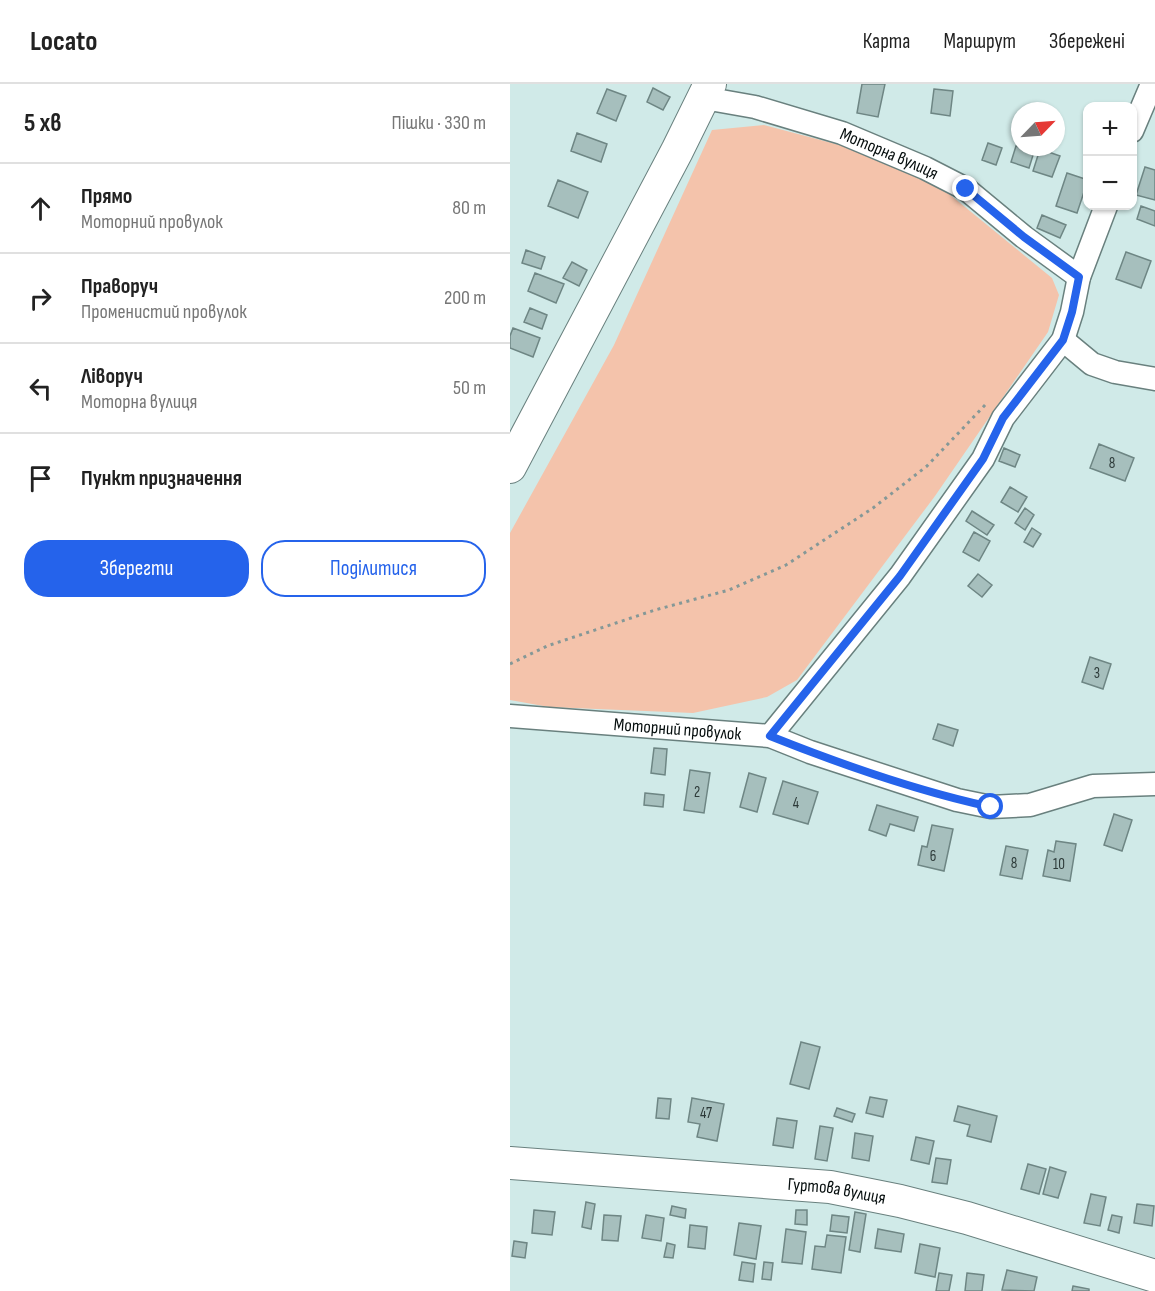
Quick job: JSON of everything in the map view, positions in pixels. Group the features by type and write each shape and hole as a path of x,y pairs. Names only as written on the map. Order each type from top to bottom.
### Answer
{"street":[{"path":"1137,119 1152,84"},
{"name":"Моторна вулиця","path":"510,467 707,91 842,133 925,168 966,189 1024,237 1079,277"},
{"path":"770,736 900,576 983,459 1003,418 1063,340 1072,312 1079,277 1104,210"},
{"path":"1063,340 1092,364 1115,372 1155,379"},
{"name":"Моторний провулок","path":"510,716 770,736 810,752 957,800 991,807 1030,805 1093,786 1155,784"},
{"name":"Гуртова вулиця","path":"510,1163 830,1187 967,1218 1155,1276"}],"path":[{"path":"510,664 547,646 655,610 729,590 786,565 873,508 927,466 993,397"}],"shaded area":[{"path":"764,125 847,147 943,189 1052,278 1059,295 1048,332 935,496 797,680 767,697 693,713 549,707 510,700 510,533 614,345 712,130"}],"building":[{"path":"862,84 885,84 878,117 857,113"},
{"path":"653,88 670,97 663,110 647,102"},
{"path":"607,89 626,96 616,121 597,113"},
{"path":"934,89 953,91 950,116 931,113"},
{"path":"577,133 607,144 601,162 571,151"},
{"path":"988,143 1002,148 996,165 982,160"},
{"path":"1013,156 1033,156 1029,168 1011,162"},
{"path":"1038,156 1060,156 1052,177 1033,171"},
{"path":"1145,167 1155,170 1155,200 1137,195"},
{"path":"1067,173 1083,178 1083,195 1077,213 1056,206"},
{"path":"558,180 588,192 578,218 548,206"},
{"path":"1141,206 1155,211 1155,226 1137,219"},
{"path":"1042,215 1066,225 1060,238 1037,228"},
{"path":"526,250 545,257 541,269 522,263"},
{"path":"1126,252 1151,261 1141,288 1116,279"},
{"path":"572,262 587,270 579,286 563,278"},
{"path":"535,273 564,284 556,303 528,291"},
{"path":"530,308 547,315 542,329 524,322"},
{"path":"513,328 540,338 533,357 510,348"},
{"path":"1099,444 1134,458 1125,481 1090,468"},
{"path":"1004,448 1020,455 1015,467 999,461"},
{"path":"1010,487 1027,497 1018,512 1001,502"},
{"path":"1025,508 1034,515 1025,530 1015,523"},
{"path":"972,511 994,525 987,535 966,521"},
{"path":"1032,528 1041,534 1033,547 1024,542"},
{"path":"974,532 990,541 979,561 963,552"},
{"path":"978,574 992,585 982,597 968,586"},
{"path":"1090,657 1111,664 1103,689 1082,682"},
{"path":"938,724 958,730 953,746 933,739"},
{"path":"654,748 667,749 665,775 651,773"},
{"path":"690,770 710,773 704,813 684,810"},
{"path":"749,773 766,778 757,812 740,807"},
{"path":"783,781 818,792 808,824 773,814"},
{"path":"645,793 664,795 663,807 644,805"},
{"path":"877,805 918,817 914,831 890,824 886,836 869,830"},
{"path":"1114,814 1132,820 1122,851 1104,845"},
{"path":"932,825 953,829 944,871 918,865 922,846 927,847"},
{"path":"1056,841 1076,844 1070,881 1043,876 1048,850 1054,852"},
{"path":"1006,846 1028,850 1022,879 1000,875"},
{"path":"801,1042 820,1047 809,1089 790,1084"},
{"path":"870,1097 887,1100 883,1117 866,1113"},
{"path":"658,1098 671,1099 669,1119 656,1118"},
{"path":"692,1098 724,1104 717,1141 697,1137 700,1124 688,1122"},
{"path":"958,1106 997,1116 991,1142 967,1136 970,1125 954,1121"},
{"path":"837,1108 855,1114 852,1122 834,1116"},
{"path":"777,1118 797,1121 793,1148 773,1145"},
{"path":"820,1126 833,1128 827,1161 815,1159"},
{"path":"855,1133 873,1136 869,1161 852,1158"},
{"path":"916,1137 934,1141 929,1164 911,1160"},
{"path":"936,1158 951,1160 947,1184 932,1182"},
{"path":"1028,1164 1046,1169 1039,1194 1021,1189"},
{"path":"1050,1167 1066,1172 1058,1198 1043,1194"},
{"path":"1091,1194 1106,1197 1100,1226 1084,1223"},
{"path":"586,1202 595,1204 591,1229 582,1227"},
{"path":"1137,1204 1154,1206 1152,1226 1134,1223"},
{"path":"672,1206 686,1209 685,1218 670,1215"},
{"path":"534,1210 555,1212 552,1235 532,1233"},
{"path":"796,1210 807,1210 807,1225 795,1224"},
{"path":"855,1212 866,1214 860,1252 849,1250"},
{"path":"604,1215 621,1216 618,1241 602,1240"},
{"path":"646,1215 664,1218 661,1241 642,1238"},
{"path":"832,1215 849,1217 847,1233 830,1231"},
{"path":"1112,1215 1122,1217 1119,1233 1108,1230"},
{"path":"739,1223 761,1226 756,1259 734,1255"},
{"path":"690,1225 707,1227 705,1249 688,1247"},
{"path":"786,1229 806,1232 802,1264 782,1262"},
{"path":"878,1229 904,1234 901,1252 875,1248"},
{"path":"827,1235 846,1237 841,1273 812,1269 815,1246 825,1247"},
{"path":"514,1241 527,1243 525,1258 512,1256"},
{"path":"667,1243 675,1245 673,1258 664,1257"},
{"path":"920,1244 940,1248 935,1277 915,1273"},
{"path":"742,1262 755,1264 753,1282 739,1280"},
{"path":"764,1262 773,1263 771,1280 762,1279"},
{"path":"1007,1270 1037,1277 1034,1291 1002,1290"},
{"path":"939,1273 952,1275 949,1291 936,1291"},
{"path":"967,1273 984,1275 982,1291 965,1291"},
{"path":"1073,1286 1089,1289 1089,1291 1072,1291"}],"route":[{"path":"966,189 1024,237 1079,277 1072,312 1063,340 1003,418 983,459 900,576 770,736 810,752 957,800 991,807"}]}
